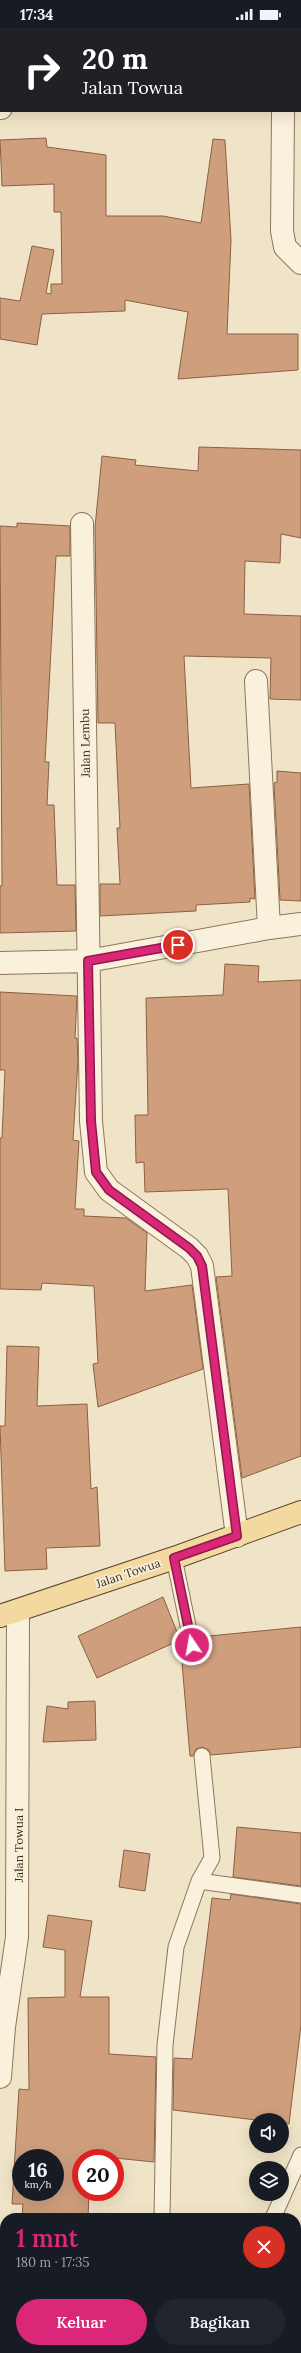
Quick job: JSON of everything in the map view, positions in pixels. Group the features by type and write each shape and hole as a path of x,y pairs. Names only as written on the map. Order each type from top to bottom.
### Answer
{"main road":[{"name":"Jalan Towua","path":"9,1614 237,1536 301,1512"}],"street":[{"path":"283,112 282,232 285,247 301,263"},
{"name":"Jalan Lembu","path":"82,524 91,1121 96,1172 109,1190 189,1248 197,1256 202,1266 237,1536"},
{"path":"256,681 269,928"},
{"path":"0,964 88,961 269,928 301,924"},
{"name":"Jalan Towua I","path":"0,2077 17,1937 9,1614"}],"lane":[{"path":"174,1558 192,1645"},
{"path":"162,2213 165,2045 176,1947 199,1881 212,1858 202,1756"},
{"path":"199,1881 301,1895"},
{"path":"275,2213 301,2155"}],"building":[{"path":"46,138 47,147 106,155 106,216 163,216 201,223 213,139 225,140 231,240 227,334 298,334 298,370 178,379 188,312 125,300 125,311 42,314 37,345 0,339 0,298 20,301 32,246 54,250 46,293 51,294 51,284 62,284 61,212 54,212 54,184 2,186 0,140"},
{"path":"199,447 301,450 301,538 281,534 280,563 245,561 244,614 301,616 301,700 270,699 271,658 184,656 191,788 249,784 255,899 250,898 250,902 196,905 196,911 100,916 100,884 120,884 117,828 120,828 115,723 98,723 95,527 102,456 136,460 135,465 198,471"},
{"path":"17,523 70,526 70,556 56,556 45,762 49,762 47,805 54,805 57,885 75,885 76,931 0,933 0,886 2,886 0,526 17,527"},
{"path":"277,771 301,773 301,901 280,900 274,783 277,782"},
{"path":"225,964 259,966 258,982 301,980 301,1456 242,1478 216,1277 232,1276 228,1189 145,1192 144,1162 136,1163 135,1115 148,1115 146,998 223,995"},
{"path":"0,992 77,996 75,1038 77,1038 78,1060 73,1140 79,1141 75,1209 84,1209 84,1216 126,1218 147,1233 145,1291 192,1285 203,1369 98,1407 93,1364 98,1363 94,1286 42,1283 41,1290 0,1289 0,1138 2,1138 5,1070 0,1070"},
{"path":"7,1346 39,1347 37,1406 87,1404 91,1489 97,1487 100,1546 46,1548 47,1569 5,1571 0,1426 5,1426"},
{"path":"163,1597 183,1647 190,1654 198,1652 200,1648 199,1637 301,1627 301,1747 211,1755 209,1750 202,1747 196,1749 193,1756 190,1756 180,1640 97,1678 78,1636"},
{"path":"95,1701 96,1740 43,1742 47,1706 68,1709 68,1702"},
{"path":"237,1827 301,1833 301,1886 233,1877"},
{"path":"124,1850 150,1854 145,1891 119,1887"},
{"path":"231,1894 301,1904 301,2025 289,2124 289,2113 249,2113 249,2119 173,2110 174,2058 192,2059 212,1898 230,1900"},
{"path":"48,1915 92,1921 80,1997 109,1997 109,2054 156,2057 154,2162 124,2159 124,2149 72,2149 72,2201 89,2201 88,2213 22,2213 23,2204 12,2204 12,2201 64,2201 64,2149 15,2149 19,2089 29,2090 28,1998 65,1997 65,1950 43,1947"}],"route":[{"path":"178,945 88,961 91,1121 96,1172 109,1190 189,1248 197,1256 202,1266 237,1536 174,1558 192,1645"}]}
